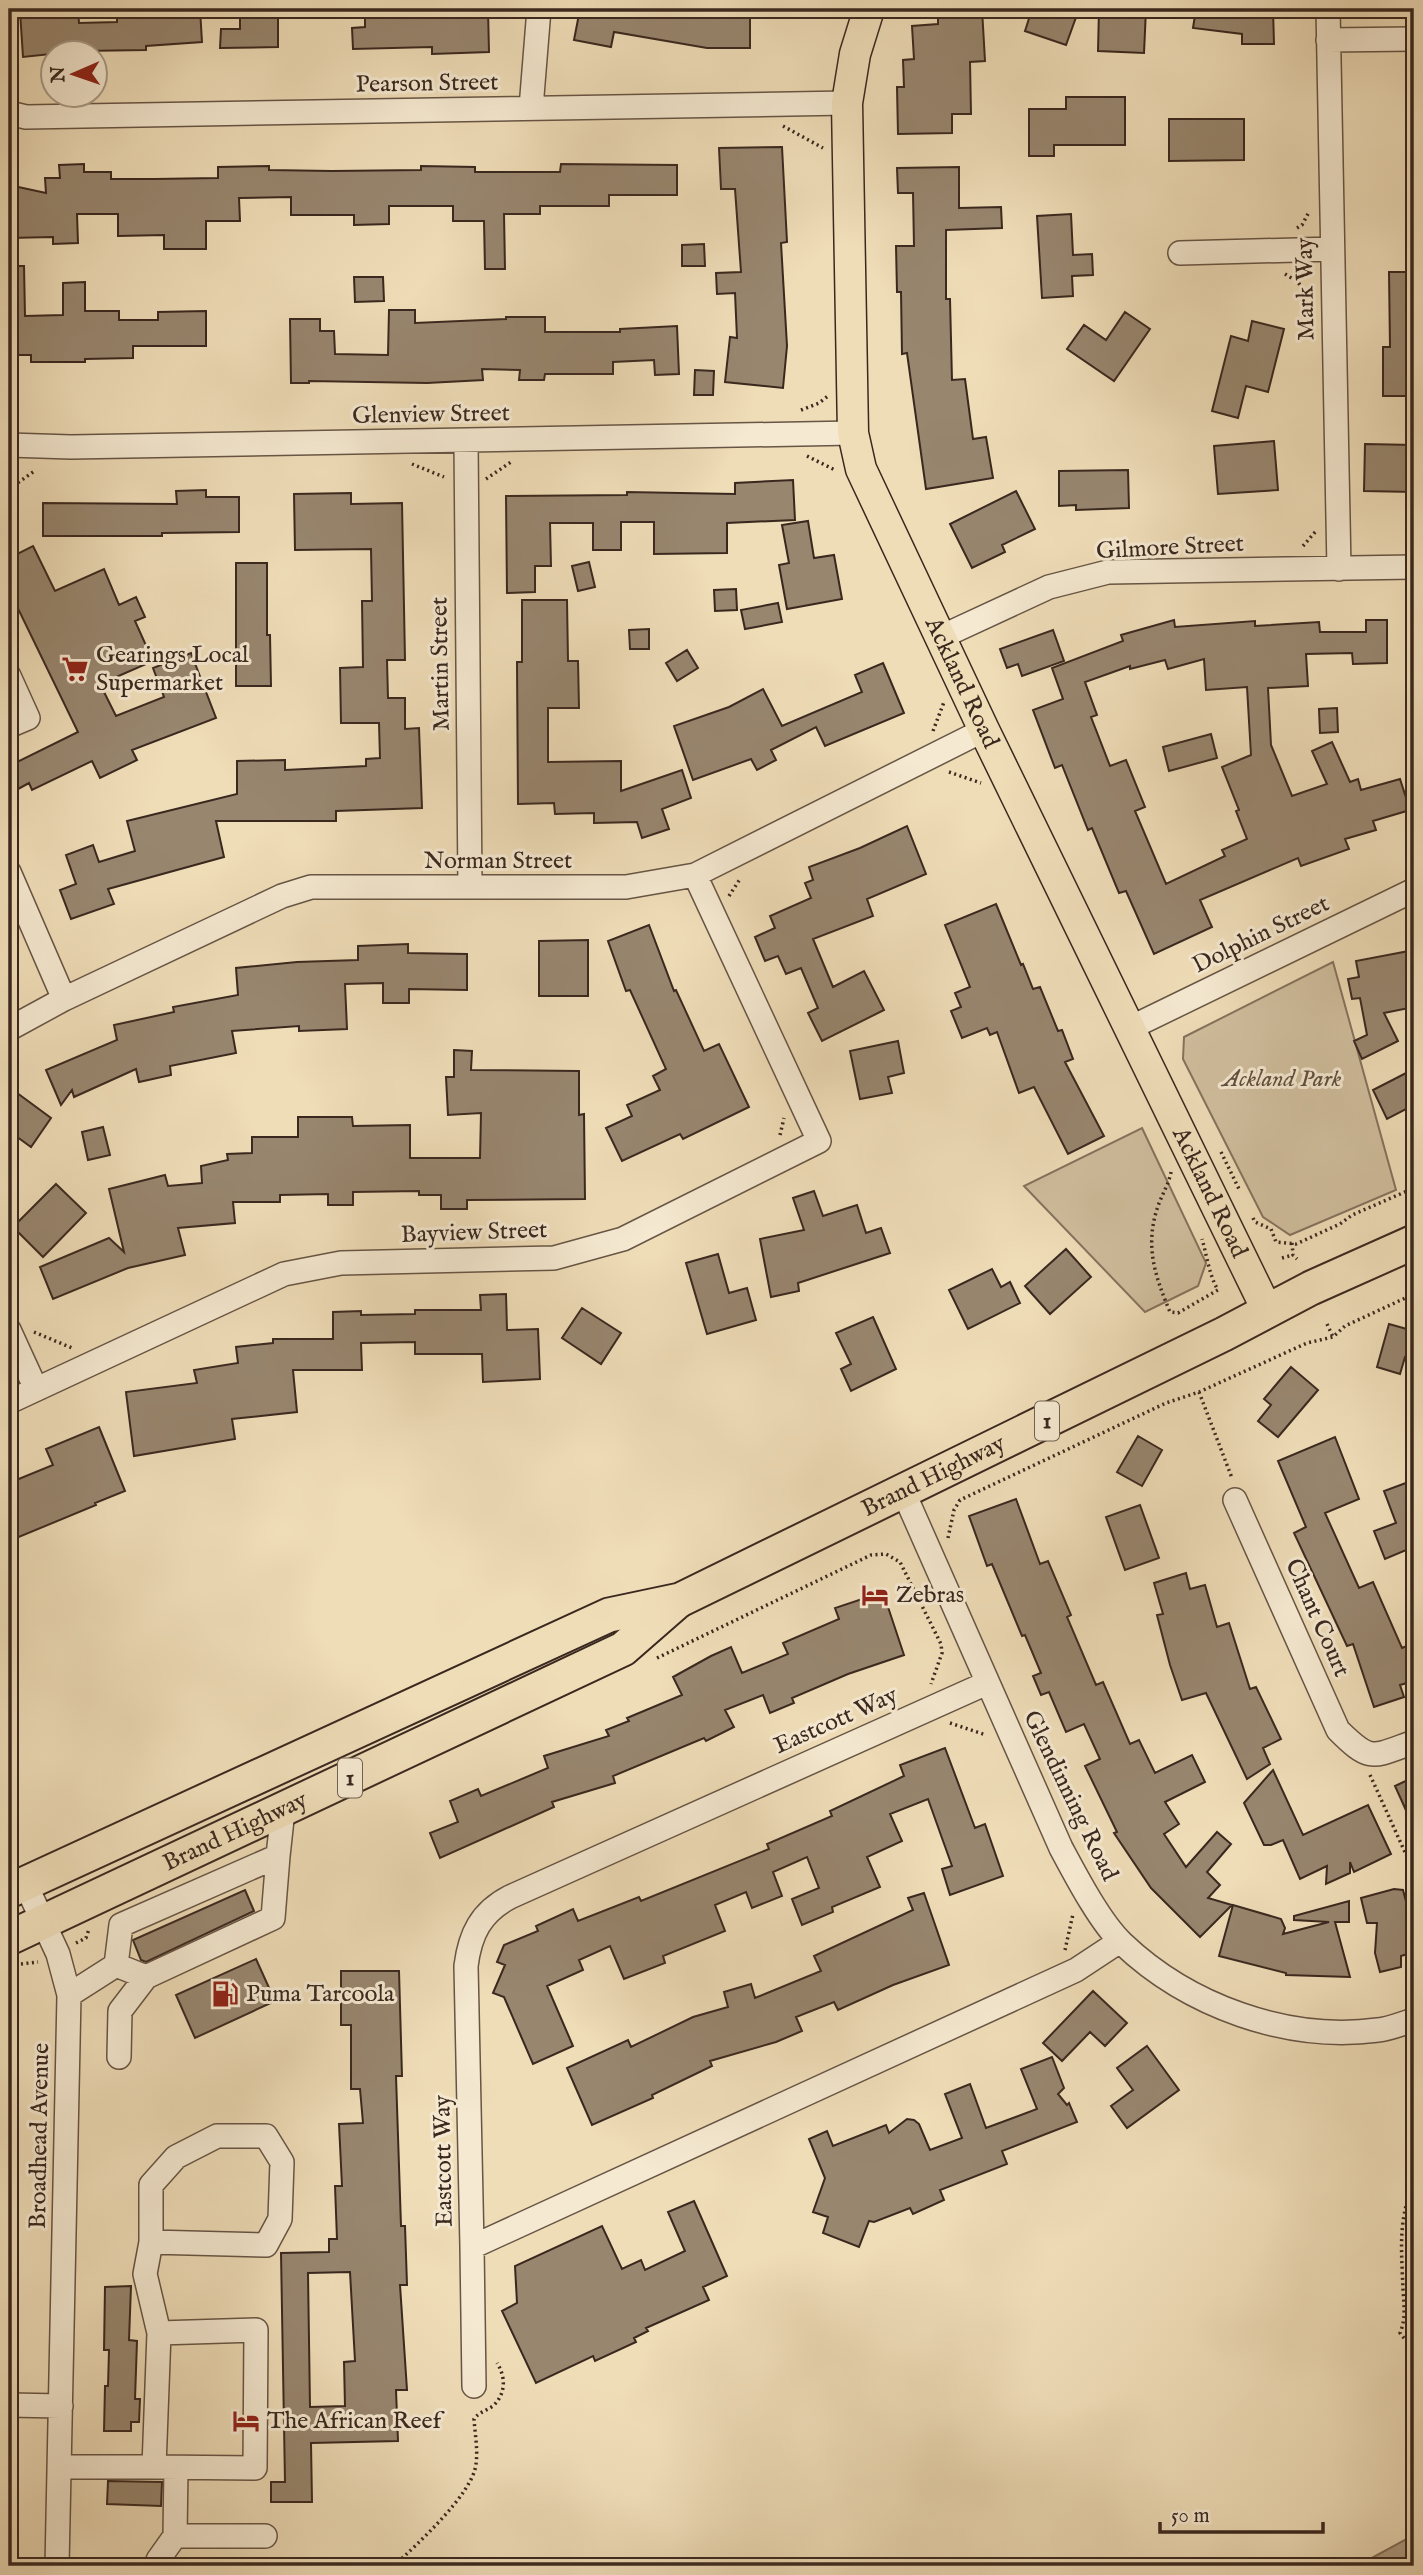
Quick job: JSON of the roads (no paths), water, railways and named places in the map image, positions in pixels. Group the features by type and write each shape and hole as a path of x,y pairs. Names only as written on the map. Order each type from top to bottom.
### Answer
{"highway":[{"name":"Brand Highway","path":"17,1887 609,1615 680,1600 1268,1312 1311,1288 1414,1242"},
{"name":"Brand Highway","path":"9,1938 623,1649 680,1600"}],"main road":[{"name":"Ackland Road","path":"869,9 855,54 847,103 853,433 861,469 984,730 1268,1312"}],"street":[{"path":"531,108 539,9"},
{"name":"Mark Way","path":"1328,9 1339,569"},
{"path":"1328,40 1414,39"},
{"name":"Pearson Street","path":"9,113 26,117 847,103"},
{"path":"1180,253 1332,249"},
{"name":"Glenview Street","path":"9,445 466,441 853,433"},
{"name":"Martin Street","path":"466,441 470,887"},
{"name":"Gilmore Street","path":"941,637 1049,587 1108,572 1414,567"},
{"path":"9,676 28,718 9,726"},
{"name":"Norman Street","path":"9,1029 64,999 282,896 312,887 626,887 695,875 984,730"},
{"path":"9,872 64,999"},
{"name":"Bayview Street","path":"9,1402 284,1274 341,1263 554,1258 623,1239 819,1141 695,875"},
{"name":"Dolphin Street","path":"1130,1028 1414,890"},
{"path":"19,1328 36,1389"},
{"name":"Glendinning Road","path":"903,1491 1061,1848 1084,1890 1120,1941 1162,1976 1215,2004 1269,2024 1324,2032 1380,2030 1414,2020"},
{"name":"Chant Court","path":"1235,1500 1338,1730 1359,1751 1378,1755 1414,1742"},
{"name":"Eastcott Way","path":"987,1683 510,1898 495,1905 483,1916 468,1948 466,1966 472,2247 1076,1970 1120,1941"},
{"path":"119,2057 120,2011 146,1977 273,1918 283,1810"},
{"path":"116,1965 121,1925 278,1856"},
{"name":"Broadhead Avenue","path":"17,1887 44,1922 58,1954 69,1995 57,2566"},
{"path":"116,1965 146,1977"},
{"path":"69,1995 116,1965"},
{"path":"151,2242 266,2245 280,2219 282,2162 266,2136 217,2136 176,2157 151,2185 151,2242 145,2274 159,2333 165,2468 175,2536 158,2560 158,2566"},
{"path":"472,2247 474,2386"},
{"path":"60,2467 255,2468 256,2330 159,2333"},
{"path":"9,2404 61,2406"},
{"path":"175,2536 265,2536"}],"place":[{"name":"Gearings Local Supermarket","path":"75,669"},
{"name":"Zebras","path":"875,1595"},
{"name":"Puma Tarcoola","path":"225,1994"},
{"name":"The African Reef","path":"246,2421"}],"park label":[{"name":"Ackland Park","path":"1282,1079"}]}
